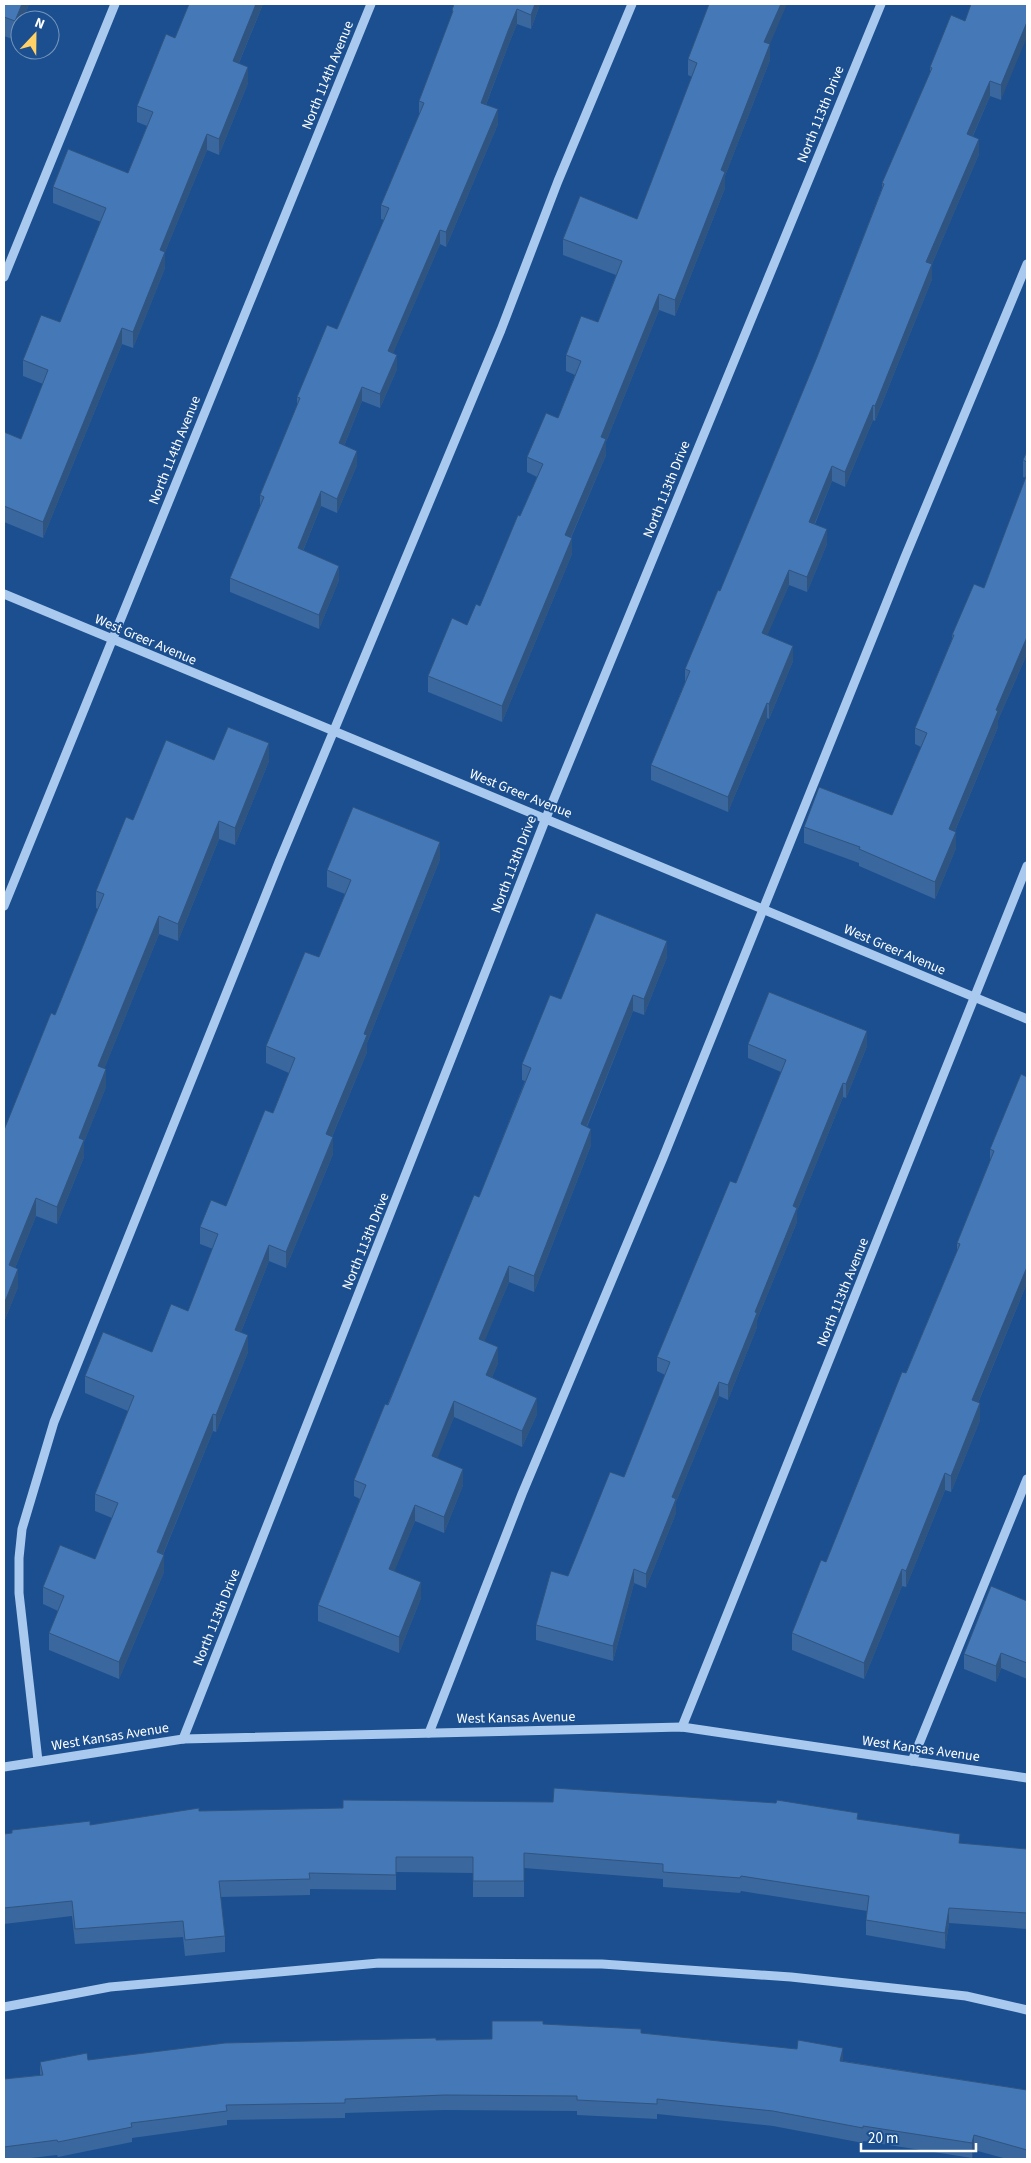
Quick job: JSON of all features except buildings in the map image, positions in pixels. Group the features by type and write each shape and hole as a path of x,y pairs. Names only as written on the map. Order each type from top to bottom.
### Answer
{"street":[{"path":"4,277 115,4"},
{"name":"North 114th Avenue","path":"4,906 371,4"},
{"path":"38,1761 18,1593 22,1529 54,1422 333,732 501,330 558,181 632,4"},
{"name":"North 113th Drive","path":"183,1739 546,818 881,4"},
{"path":"429,1733 522,1494 663,1158 905,557 1027,264"},
{"name":"West Greer Avenue","path":"4,594 1027,1019"},
{"name":"North 113th Avenue","path":"682,1727 1027,866"},
{"path":"912,1761 1027,1479"},
{"name":"West Kansas Avenue","path":"4,1767 183,1739 682,1727 1027,1778"},
{"path":"4,2007 110,1987 388,1963 602,1964 791,1977 966,1996 1027,2010"}]}
